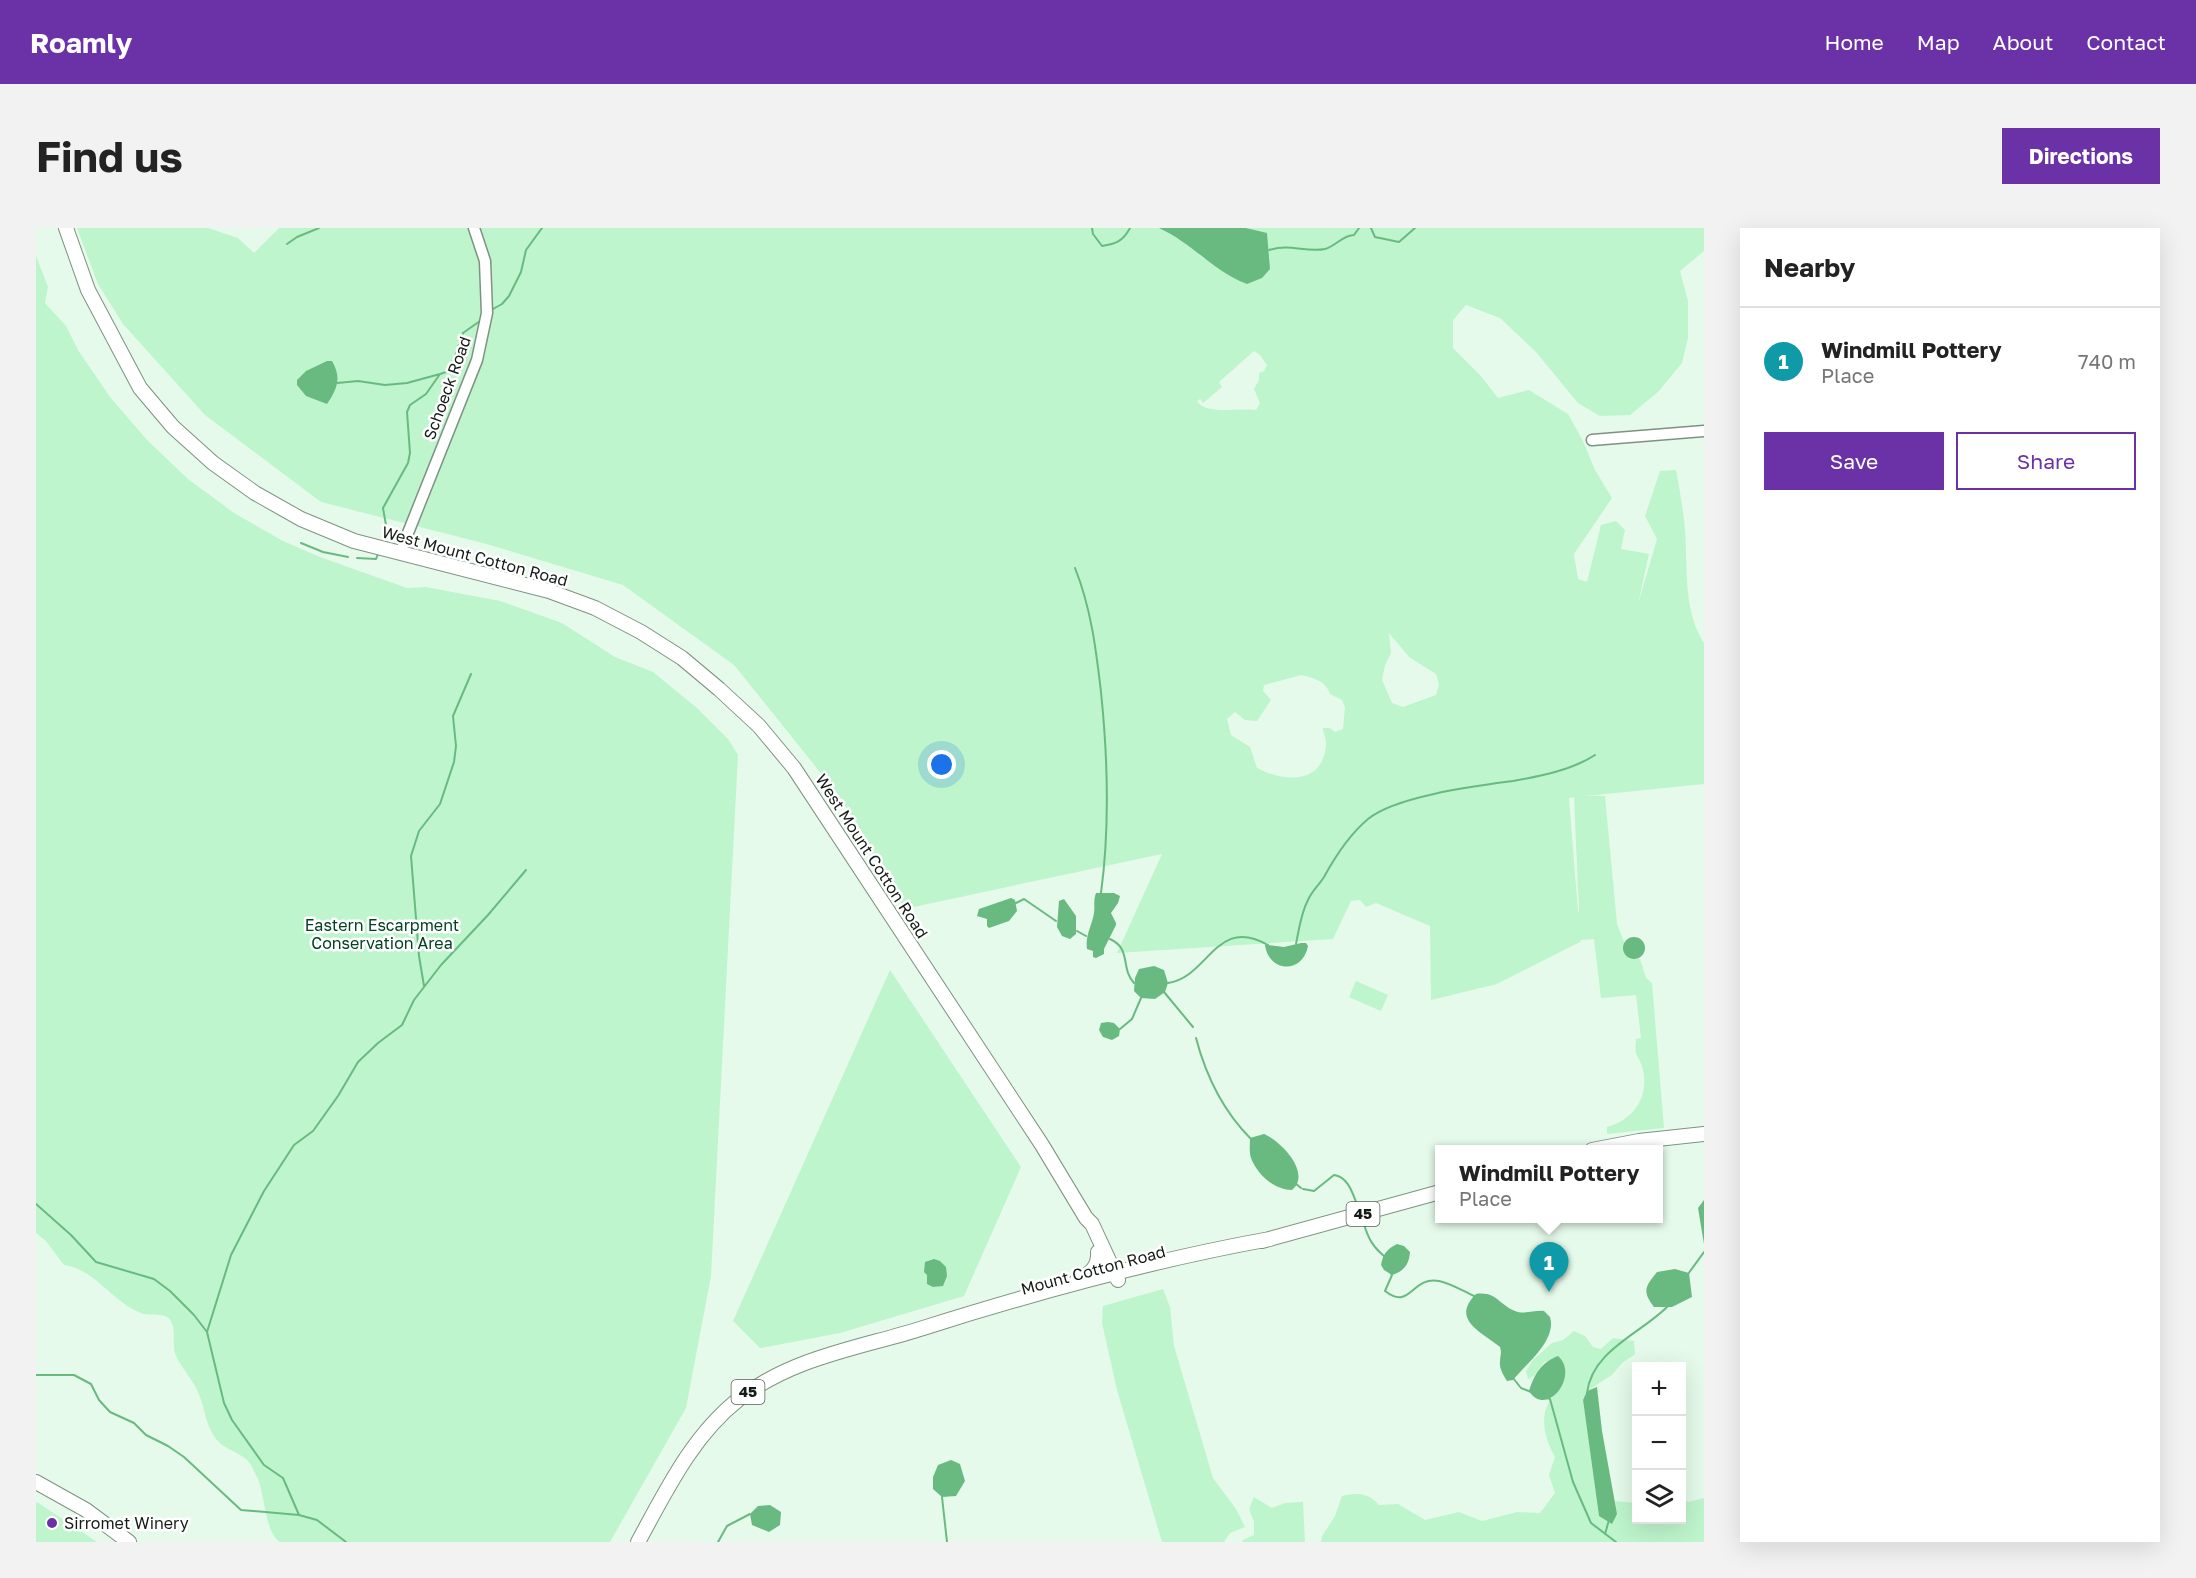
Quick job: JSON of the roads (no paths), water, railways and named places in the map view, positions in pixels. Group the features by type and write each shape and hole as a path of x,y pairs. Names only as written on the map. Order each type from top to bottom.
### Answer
{"main road":[{"name":"West Mount Cotton Road","path":"66,228 88,290 140,388 173,427 213,462 255,493 291,514 354,541 549,591 596,608 641,632 682,658 759,726 794,768 886,905 1089,1221"},
{"path":"1616,1145 1704,1134"},
{"name":"Mount Cotton Road","path":"638,1542 689,1452 712,1424 738,1400 766,1380 794,1366 1028,1297 1223,1253 1435,1193"},
{"path":"1089,1221 1098,1252 1114,1278"},
{"path":"1089,1221 1124,1264 1132,1267 1144,1266"},
{"path":"1089,1221 1114,1278"},
{"name":"Mount Cotton Road","path":"923,1328 943,1326 1114,1278 1144,1266 1270,1239"},
{"path":"1028,1297 1088,1274 1098,1262 1098,1252"},
{"path":"36,1482 86,1510 129,1542"}],"street":[{"name":"Schoeck Road","path":"400,553 477,360 487,313 484,261 474,228"},
{"path":"1592,440 1704,431"}],"waterway":[{"path":"287,244 319,228"},
{"path":"493,309 509,296 521,272 526,250 542,228"},
{"path":"1092,228 1093,234 1102,246 1119,241 1130,228"},
{"path":"1269,250 1284,247 1325,249 1354,235 1359,228"},
{"path":"1371,228 1375,237 1399,242 1415,228"},
{"path":"337,383 358,381 385,385 407,383 446,372 454,359 463,333 480,321"},
{"path":"387,531 383,508 408,463 410,453 407,412 410,405 426,394 440,374"},
{"path":"301,543 323,552 348,557"},
{"path":"357,558 376,559 378,554"},
{"path":"1075,568 1092,629 1103,717 1107,818 1101,893"},
{"path":"424,986 419,956 411,856 419,831 440,804 454,762 456,746 453,716 471,674"},
{"path":"1296,944 1302,916 1310,897 1343,846 1368,819 1381,811 1416,798 1545,775 1576,765 1595,755"},
{"path":"207,1332 231,1255 264,1191 294,1145 313,1131 338,1096 358,1062 402,1025 414,1000 441,965 526,870"},
{"path":"1016,903 1024,899 1056,921"},
{"path":"1077,931 1086,936"},
{"path":"1168,983 1194,970 1224,942 1236,937 1250,938 1268,945"},
{"path":"1110,939 1117,943 1124,953 1127,971 1134,983"},
{"path":"1164,992 1193,1027"},
{"path":"1120,1029 1132,1019 1141,998"},
{"path":"1196,1038 1216,1092 1251,1139"},
{"path":"1303,1189 1314,1191 1334,1175 1339,1176 1350,1187 1358,1207"},
{"path":"1295,1183 1301,1188"},
{"path":"36,1204 71,1235 96,1262 154,1279 194,1315 207,1332 224,1403 232,1420 264,1465 283,1478 299,1515"},
{"path":"1364,1224 1371,1242 1384,1256"},
{"path":"1688,1274 1704,1252"},
{"path":"1391,1273 1385,1291 1394,1296 1406,1295 1422,1283 1430,1281 1448,1283 1474,1296"},
{"path":"1587,1393 1591,1378 1598,1365 1608,1354 1668,1306"},
{"path":"36,1375 74,1375 91,1384 99,1400 110,1412 134,1423 146,1435 184,1457 241,1510 299,1515 317,1520 346,1542"},
{"path":"1513,1378 1521,1388 1531,1392"},
{"path":"1548,1398 1573,1482 1591,1523 1616,1542"},
{"path":"942,1497 947,1542"},
{"path":"718,1542 727,1526 750,1514"},
{"path":"1605,1534 1609,1520"}],"place":[{"name":"Windmill Pottery","path":"1549,1292"},
{"name":"Sirromet Winery","path":"52,1523"}],"park label":[{"name":"Eastern Escarpment Conservation Area","path":"382,934"}]}
